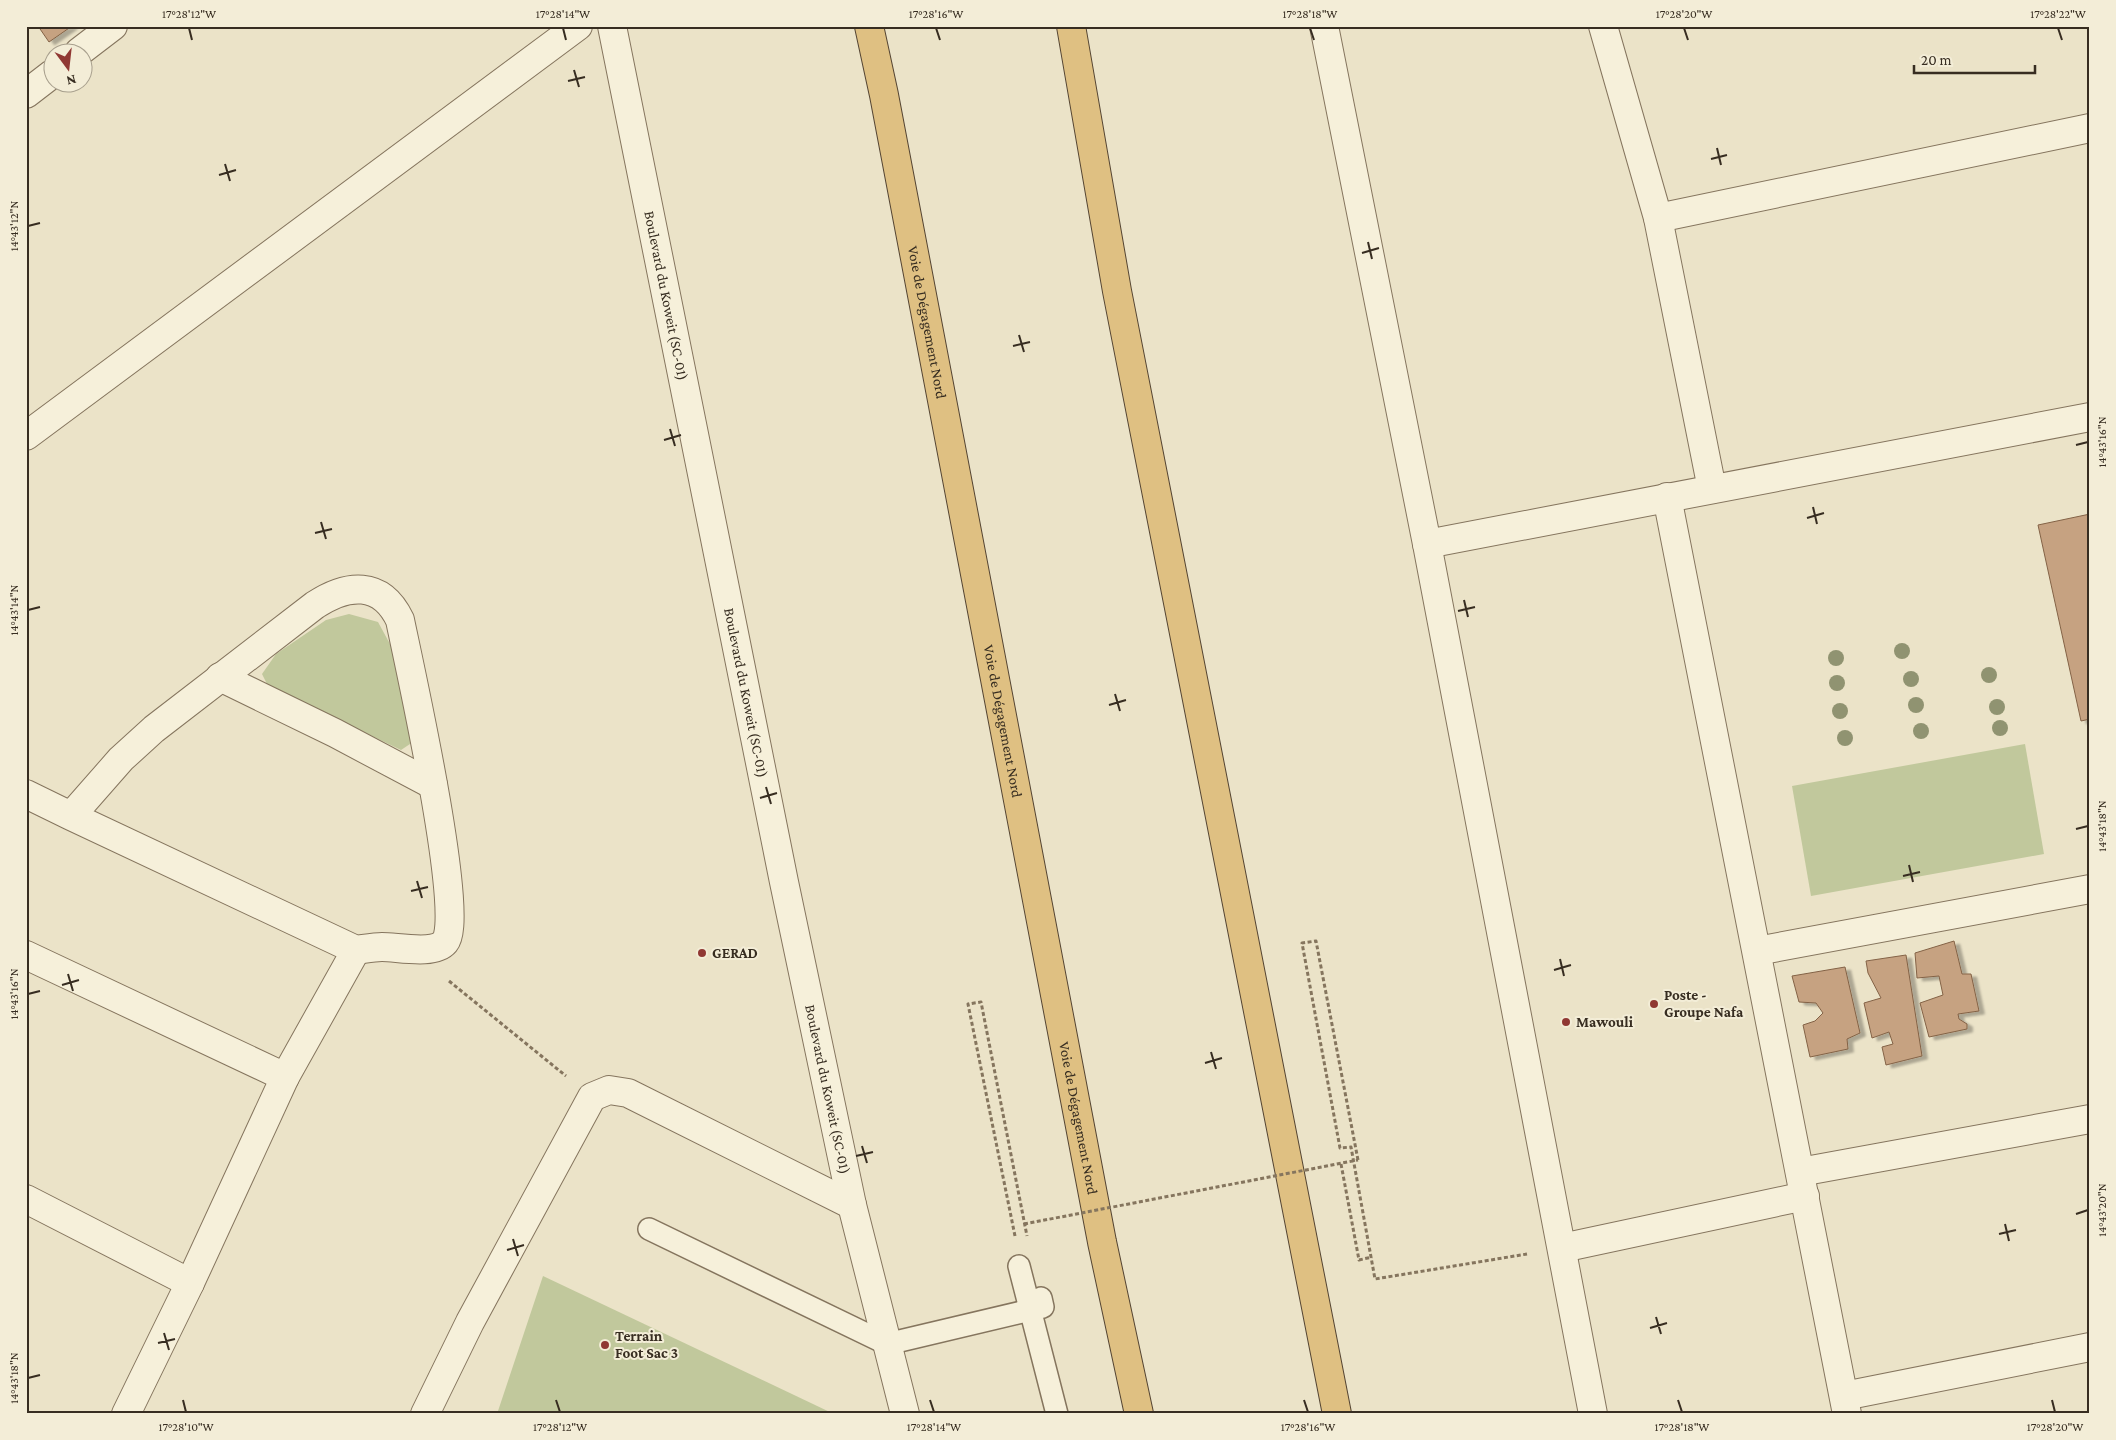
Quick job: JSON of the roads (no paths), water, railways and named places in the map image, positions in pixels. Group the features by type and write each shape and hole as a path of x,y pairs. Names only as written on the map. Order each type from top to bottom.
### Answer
{"highway":[{"name":"Voie de Dégagement Nord","path":"869,26 884,95 1102,1242 1139,1414"},
{"path":"1071,26 1117,291 1337,1414"}],"street":[{"path":"92,42 113,26"},
{"path":"26,436 578,26"},
{"name":"Boulevard du Koweit (SC-01)","path":"612,26 784,882 852,1205 905,1414"},
{"path":"1324,26 1427,544 1593,1414"},
{"path":"1602,26 1658,218 1712,490"},
{"path":"26,94 42,82"},
{"path":"1658,218 2090,128"},
{"path":"1427,544 2090,417"},
{"path":"1667,497 1846,1405 2090,1347"},
{"path":"26,794 71,816 356,950 380,947 432,949 445,943 451,930 447,882 433,785 400,620 388,601 372,591 355,589 330,595 220,677 154,729 121,759 71,816"},
{"path":"220,677 433,785"},
{"path":"1757,951 2090,889"},
{"path":"126,1414 190,1283 285,1077 356,950"},
{"path":"26,955 285,1077"},
{"path":"425,1414 470,1322 592,1097 609,1090 628,1093 852,1205"},
{"path":"1562,1248 1802,1184 2090,1120"},
{"path":"26,1199 190,1283"}],"lane":[{"path":"649,1229 887,1344 1036,1303"},
{"path":"1019,1266 1036,1303 1057,1414"}],"place":[{"name":"GERAD","path":"702,953"},
{"name":"Poste - Groupe Nafa","path":"1654,1004"},
{"name":"Mawouli","path":"1566,1022"},
{"name":"Terrain Foot Sac 3","path":"605,1345"}]}
